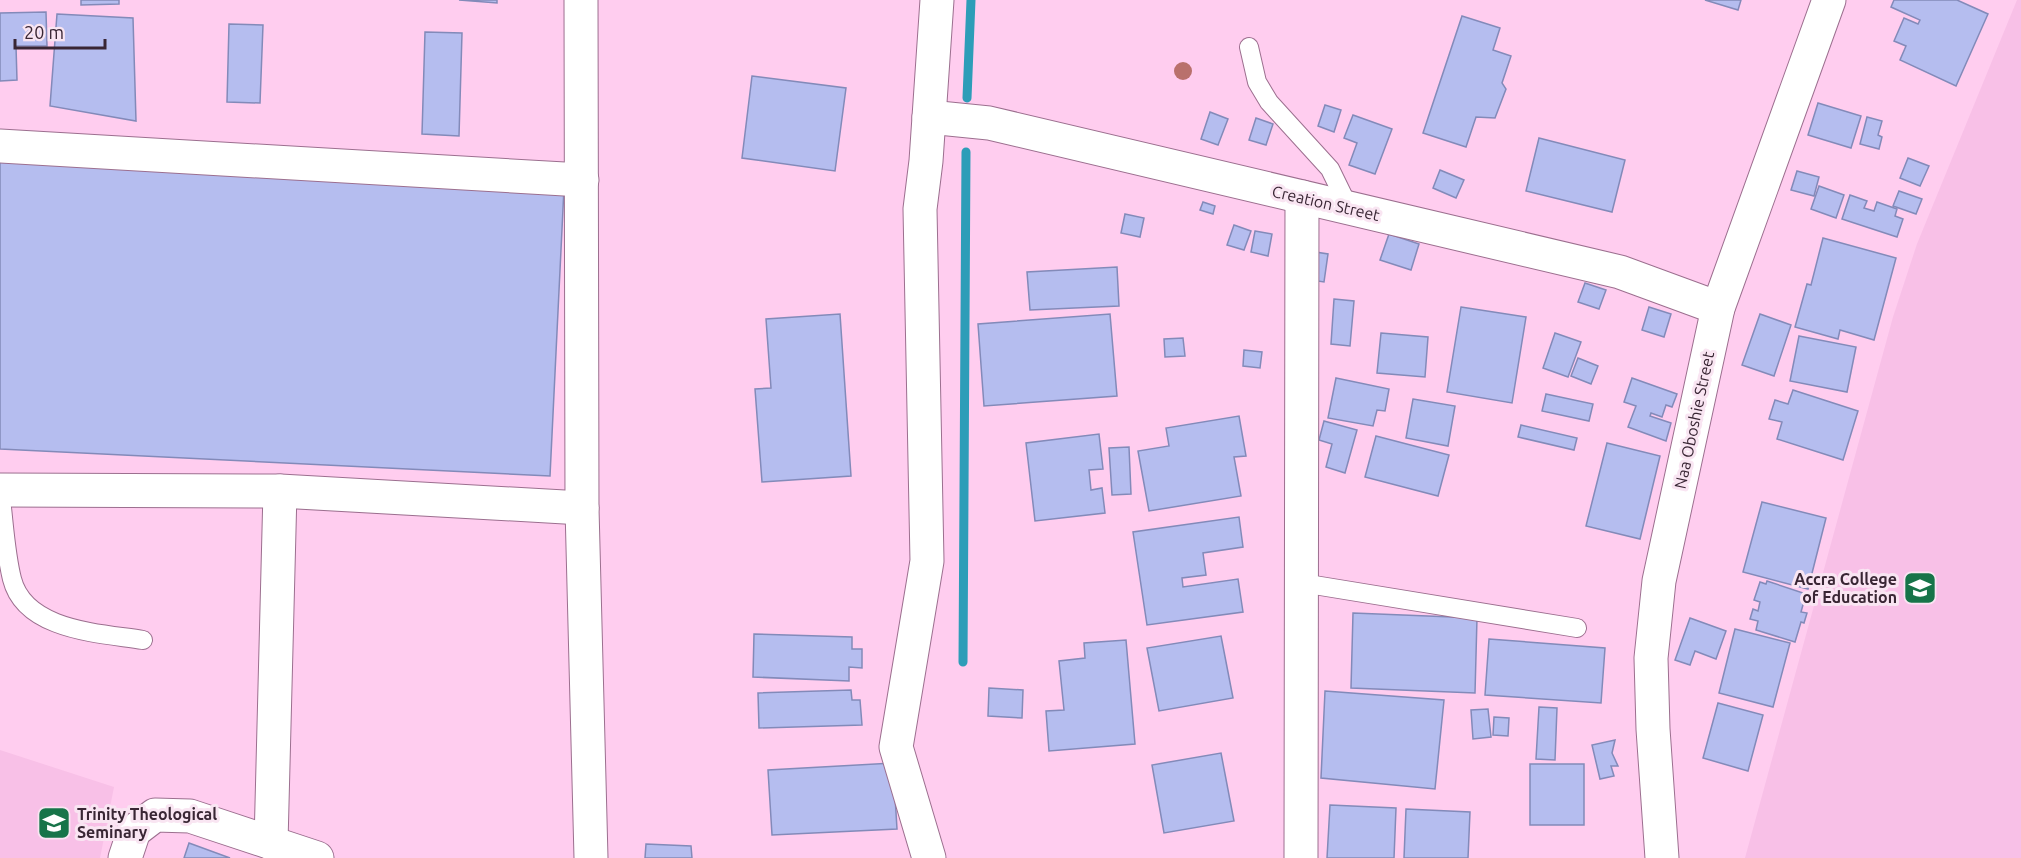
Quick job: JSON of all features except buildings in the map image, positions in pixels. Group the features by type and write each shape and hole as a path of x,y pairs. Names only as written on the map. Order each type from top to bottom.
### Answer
{"street":[{"path":"581,0 582,508 591,858"},
{"path":"929,858 896,747 927,561 920,209 937,0"},
{"name":"Naa Oboshie Street","path":"1662,858 1653,729 1651,658 1659,581 1718,308 1829,0"},
{"name":"Creation Street","path":"929,117 989,123 1620,272 1718,308"},
{"path":"0,146 582,180"},
{"path":"1301,858 1302,197"},
{"path":"0,491 280,491 582,508"},
{"path":"271,843 280,491"},
{"path":"125,858 134,831 155,815 190,816 317,858"}],"lane":[{"path":"1249,47 1257,82 1269,102 1330,169 1349,208"},
{"path":"0,491 12,581 24,603 42,616 67,627 143,640"},
{"path":"1302,583 1577,628"}],"shaded area":[{"name":"Accra College of Education","path":"2017,0 2021,0 2021,858 1745,858 1893,317 1917,244"},
{"name":"Trinity Theological Seminary","path":"0,750 114,787 100,858 0,858"}],"waterway":[{"path":"967,98 971,0"},
{"path":"963,662 966,152"}],"place":[{"name":"Accra College of Education","path":"1920,588"},
{"name":"Trinity Theological Seminary","path":"54,823"}]}
